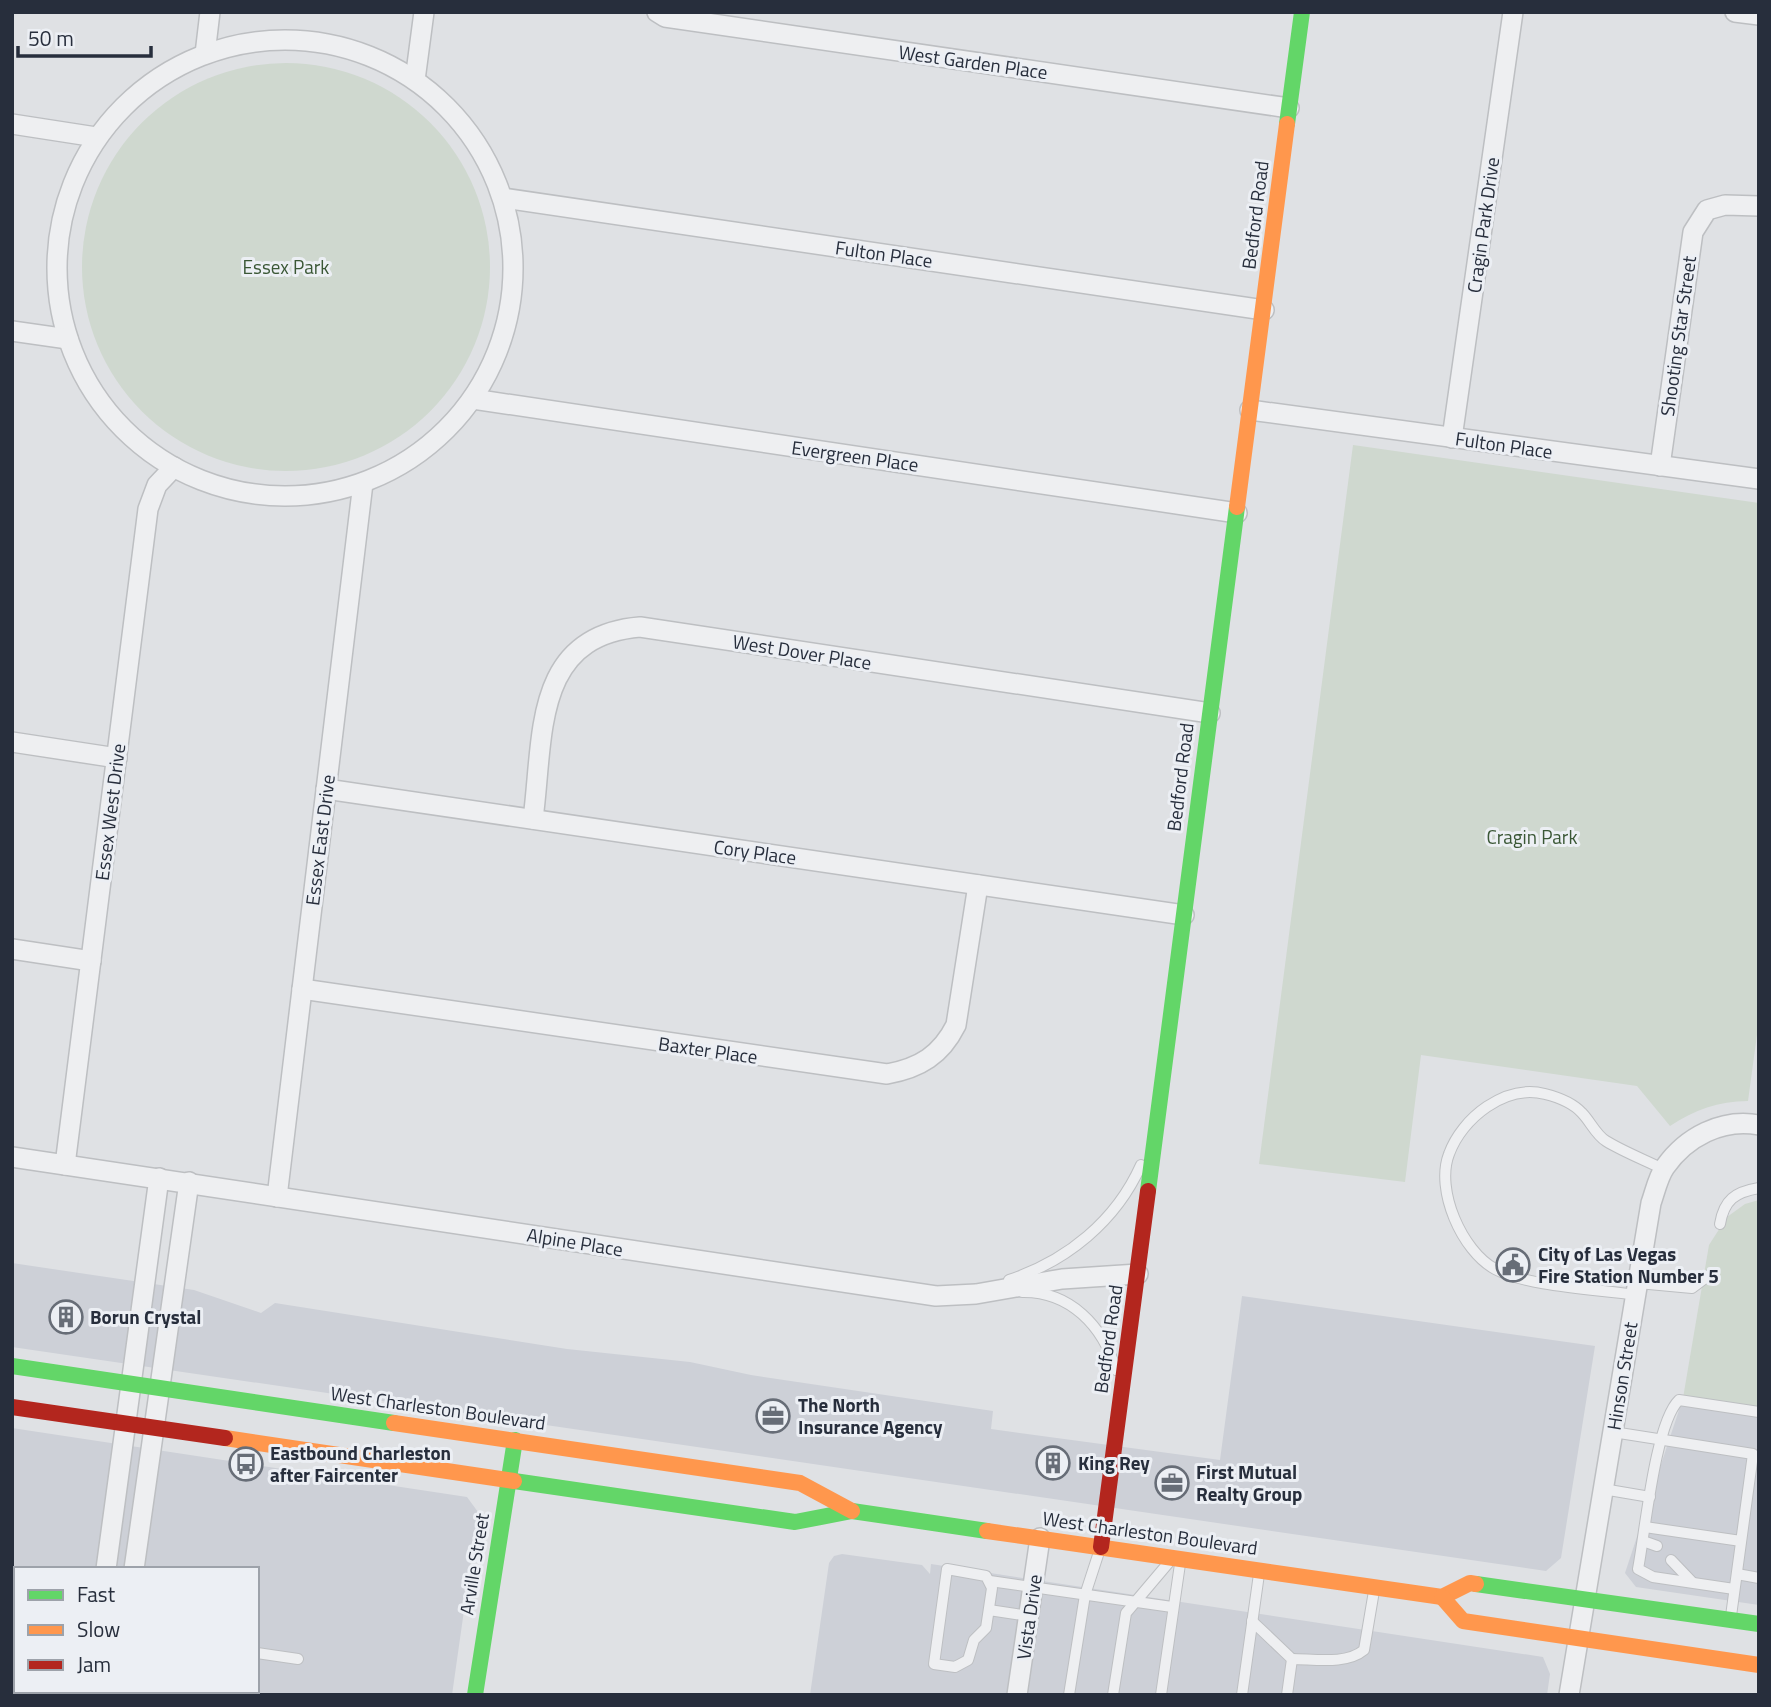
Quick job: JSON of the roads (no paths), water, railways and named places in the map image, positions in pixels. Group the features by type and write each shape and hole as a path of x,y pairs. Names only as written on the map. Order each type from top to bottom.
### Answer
{"main road":[{"name":"Bedford Road","path":"1101,1547 1301,12"},
{"name":"West Charleston Boulevard","path":"12,1366 800,1483 852,1511"},
{"name":"West Charleston Boulevard","path":"12,1407 795,1522 852,1511 1442,1597"},
{"name":"Arville Street","path":"475,1695 515,1440"},
{"path":"1759,1625 1470,1583 1442,1597 1463,1621 1759,1665"},
{"path":"1739,1662 1759,1658"}],"street":[{"path":"205,54 210,12"},
{"path":"415,80 424,12"},
{"name":"West Garden Place","path":"657,12 665,17 1289,108"},
{"name":"Cragin Park Drive","path":"1452,438 1513,12"},
{"path":"1735,12 1759,15"},
{"path":"289,40 333,45 374,58 415,80 443,103 468,131 489,163 503,198 513,239 514,281 508,323 494,362 473,399 442,434 405,462 363,483 310,495 256,494 204,481 174,467 118,424 89,384 68,339 57,289 59,237 71,187 96,137 142,90 172,70 205,54 246,43 289,40"},
{"path":"12,124 96,137"},
{"name":"Fulton Place","path":"503,198 1264,310"},
{"name":"Shooting Star Street","path":"1660,466 1693,232 1707,210 1725,205 1759,206"},
{"path":"12,331 68,339"},
{"name":"Evergreen Place","path":"473,399 1237,513"},
{"name":"Fulton Place","path":"1250,410 1759,479"},
{"name":"Essex West Drive","path":"65,1165 148,509 157,485 174,467"},
{"name":"Essex East Drive","path":"277,1197 363,483"},
{"name":"West Dover Place","path":"533,819 548,699 555,677 582,646 596,635 617,629 640,627 1210,713"},
{"path":"12,741 117,758"},
{"name":"Cory Place","path":"326,789 1184,915"},
{"name":"Baxter Place","path":"302,989 887,1074 925,1062 938,1053 951,1034 960,1010 978,885"},
{"path":"12,949 91,961"},
{"name":"Hinson Street","path":"1569,1695 1651,1203 1663,1169 1686,1143 1709,1130 1757,1121"},
{"name":"Alpine Place","path":"12,1157 936,1296 976,1294 1062,1279 1138,1274"},
{"path":"106,1567 159,1178"},
{"path":"134,1567 162,1388 189,1182"},
{"name":"Vista Drive","path":"1017,1695 1040,1538"}],"lane":[{"path":"1663,1169 1604,1140 1580,1111 1542,1093 1521,1093 1488,1105 1471,1121 1448,1154 1447,1188 1454,1221 1468,1244 1492,1268 1514,1278 1637,1289 1692,1288 1712,1273"},
{"path":"976,1294 1054,1262 1096,1229 1127,1194 1157,1130"},
{"path":"1720,1224 1730,1197 1759,1188"},
{"path":"976,1294 1030,1292 1062,1299 1098,1329 1109,1349 1122,1391"},
{"path":"1734,1589 1644,1575 1638,1569 1661,1440 1672,1407 1679,1401 1759,1412"},
{"path":"1613,1432 1756,1454 1730,1620"},
{"path":"1603,1489 1650,1497"},
{"path":"1645,1527 1741,1541"},
{"path":"1643,1541 1657,1546"},
{"path":"1069,1695 1085,1595 1101,1547"},
{"path":"1113,1695 1126,1613 1177,1558"},
{"path":"1161,1695 1177,1558"},
{"path":"1671,1560 1692,1582"},
{"path":"990,1581 986,1628 974,1640 968,1660 955,1667 934,1664 947,1569 976,1574 990,1581 1172,1608"},
{"path":"1242,1695 1260,1570"},
{"path":"1737,1574 1759,1578"},
{"path":"1252,1621 1292,1659 1341,1659 1356,1656 1364,1650 1374,1587"},
{"path":"989,1610 1029,1616"},
{"path":"259,1653 299,1659"},
{"path":"1287,1695 1292,1659"}],"place":[{"name":"City of Las Vegas Fire Station Number 5","path":"1513,1265"},
{"name":"Borun Crystal","path":"66,1317"},
{"name":"The North Insurance Agency","path":"773,1416"},
{"name":"King Rey","path":"1053,1463"},
{"name":"Eastbound Charleston after Faircenter","path":"246,1464"},
{"name":"First Mutual Realty Group","path":"1172,1483"}],"park label":[{"name":"Essex Park","path":"286,267"},
{"name":"Cragin Park","path":"1532,837"}]}
